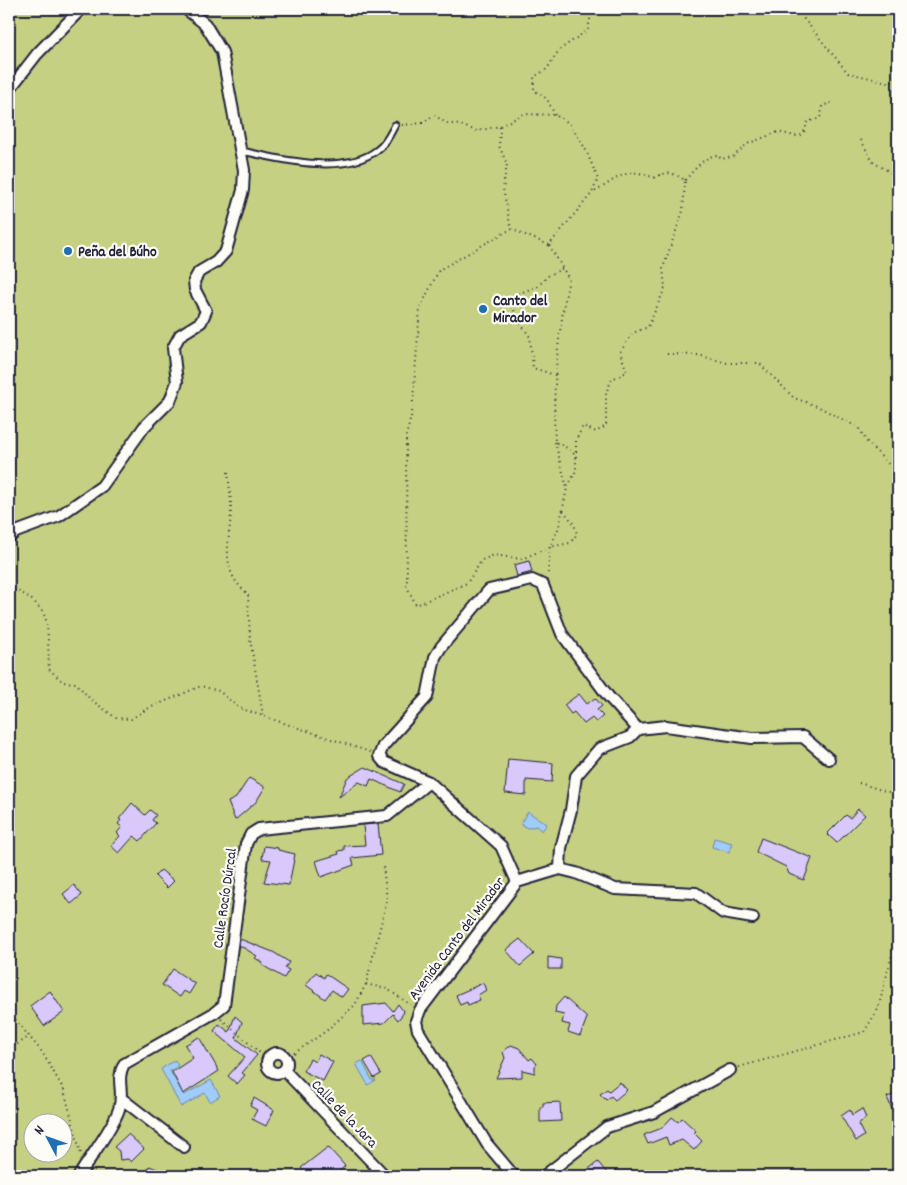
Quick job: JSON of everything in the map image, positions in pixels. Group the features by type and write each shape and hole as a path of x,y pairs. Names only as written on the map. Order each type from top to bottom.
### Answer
{"street":[{"path":"9,90 37,54 81,9"},
{"path":"11,531 59,516 102,486 144,427 170,402 176,382 173,348 180,335 202,322 206,311 194,281 199,272 216,262 226,251 243,190 242,151 222,52 205,24 186,9"},
{"path":"379,756 383,746 427,697 435,657 441,647 489,590 532,580 543,585 562,634 608,696 638,729"},
{"path":"560,869 561,848 571,810 576,776 599,750 630,737 638,729 666,726 752,738 803,737 829,759"},
{"name":"Avenida Canto del Mirador","path":"379,756 384,762 429,782 501,846 517,882 420,1010 416,1021 418,1030 487,1144 514,1176"},
{"name":"Calle Rocío Dúrcal","path":"122,1099 119,1074 124,1064 214,1013 224,1005 246,844 251,834 259,829 387,816 429,782"},
{"path":"517,882 560,869 576,873 615,889 696,893 724,913 753,918"},
{"path":"276,1053 286,1059 284,1070 273,1072 268,1067 268,1060 276,1053"},
{"name":"Calle de la Jara","path":"284,1070 385,1176"},
{"path":"544,1176 607,1127 654,1112 730,1070"},
{"path":"79,1176 118,1112 122,1099 184,1147"}],"lane":[{"path":"242,151 288,162 318,164 354,160 376,151 386,142 395,125"}],"path":[{"path":"555,115 547,99 534,90 534,77 547,69 559,50 588,30 592,9"},
{"path":"801,9 804,19 848,73 888,82 898,80"},
{"path":"532,580 548,574 550,548 559,527 567,488 576,471 576,440 583,426 596,432 606,426 606,393 612,378 628,372 620,352 633,333 648,327 665,288 663,268 682,211 684,180 703,159 711,155 718,155 721,159 733,157 747,144 778,132 795,136 801,135 806,129 806,123 820,119 823,114 822,106 831,103"},
{"path":"395,125 423,123 434,115 446,123 460,124 477,131 500,126 524,114 555,115 569,123 586,148 598,179 592,193 549,245"},
{"path":"500,126 499,146 507,164 503,189 511,229"},
{"path":"861,140 873,162 898,177"},
{"path":"592,193 608,185 620,175 630,172 642,172 654,178 662,173 671,172 684,180"},
{"path":"511,229 549,245 569,279 561,318 555,375 555,442 567,488"},
{"path":"511,229 439,270 420,308 412,414 406,436 405,515 407,587 416,605 467,583 482,560 494,555 522,559 550,548 570,543 577,534 574,524 562,509"},
{"path":"555,375 533,368 530,337 514,314 516,295 538,286 548,276 563,268"},
{"path":"667,354 698,355 727,363 759,363 794,398 817,406 859,428 867,442 898,474"},
{"path":"555,442 571,450 576,457"},
{"path":"228,472 231,508 227,563 236,585 248,594 250,639 263,715"},
{"path":"9,589 30,598 45,617 49,669 63,682 76,683 90,699 116,718 131,719 147,709 201,686 219,691 239,708 379,756"},
{"path":"859,782 898,795"},
{"path":"286,1059 326,1031 355,1005 366,984 387,900 383,866"},
{"path":"730,1070 864,1032 878,1009 898,932"},
{"path":"366,984 388,989 420,1010"},
{"path":"9,1012 30,1036 64,1090 80,1152 87,1162"},
{"path":"214,1013 268,1060"},
{"path":"9,1050 30,1036"}],"green space":[{"path":"9,9 898,9 898,1176 9,1176"}],"water":[{"path":"528,812 547,824 542,831 536,826 527,828 520,824"},
{"path":"714,838 732,843 729,852 712,847"},
{"path":"175,1060 178,1066 170,1071 184,1095 211,1080 220,1096 210,1102 205,1093 181,1107 161,1069"},
{"path":"362,1061 372,1080 376,1080 368,1085 356,1064"}],"building":[{"path":"529,561 532,572 517,576 514,565"},
{"path":"579,694 587,704 595,698 602,706 597,710 603,716 596,722 592,718 584,724 574,712 571,714 564,705"},
{"path":"508,759 553,763 552,782 526,780 526,795 505,793"},
{"path":"365,767 404,784 400,792 371,779 368,786 359,782 339,797 347,778"},
{"path":"249,778 265,787 256,802 235,820 228,802 236,798"},
{"path":"132,803 145,815 150,810 156,815 152,820 156,823 140,841 134,836 119,853 111,846 120,836 117,833 122,827 118,824 121,820 119,819"},
{"path":"858,809 865,815 837,843 827,834 846,815 850,818"},
{"path":"378,824 381,855 352,858 354,865 321,877 316,861 339,854 338,851 344,850 344,846 365,845 363,825"},
{"path":"761,838 812,858 804,880 789,874 786,867 756,852"},
{"path":"264,846 278,848 278,850 295,854 289,885 264,882 271,860 262,859"},
{"path":"161,870 174,881 167,888 155,876"},
{"path":"74,885 82,895 71,904 63,894"},
{"path":"240,939 273,952 289,962 285,968 289,970 284,978 262,965 263,963 255,958 257,956 239,945"},
{"path":"520,939 534,954 520,966 506,950"},
{"path":"548,957 561,959 561,969 548,969"},
{"path":"173,969 195,984 189,994 184,991 180,997 162,985"},
{"path":"316,972 324,978 326,974 348,989 342,997 332,990 325,999 306,985"},
{"path":"483,983 486,990 478,995 480,1000 468,1005 467,1002 460,1005 456,995"},
{"path":"50,991 64,1012 44,1026 30,1006"},
{"path":"564,997 587,1018 580,1036 568,1032 570,1025 562,1023 564,1015 555,1013 556,1006"},
{"path":"386,1003 393,1011 398,1004 404,1012 398,1020 393,1014 384,1023 363,1025 363,1006"},
{"path":"235,1016 242,1022 236,1038 257,1055 242,1073 245,1075 237,1084 228,1076 245,1057 214,1031 219,1024 229,1032"},
{"path":"199,1037 219,1071 183,1094 172,1072 193,1058 185,1045"},
{"path":"511,1045 519,1048 529,1060 532,1058 537,1064 535,1066 535,1073 522,1070 522,1077 496,1078 505,1058 503,1052"},
{"path":"319,1054 333,1062 323,1081 303,1071 310,1059 315,1062"},
{"path":"371,1057 381,1074 374,1078 364,1061"},
{"path":"620,1082 627,1090 615,1100 611,1096 606,1100 600,1094 607,1089 609,1091"},
{"path":"896,1094 898,1100 898,1124 887,1097"},
{"path":"254,1098 274,1110 266,1126 252,1119 257,1110 250,1106"},
{"path":"560,1102 561,1121 540,1122 540,1107 543,1107 543,1103"},
{"path":"862,1109 866,1118 858,1124 864,1136 856,1141 841,1116 850,1110 852,1115"},
{"path":"672,1117 678,1122 682,1118 696,1131 694,1133 702,1141 694,1150 682,1140 669,1145 666,1137 648,1144 644,1135 662,1128"},
{"path":"128,1134 144,1149 131,1162 128,1159 120,1160 119,1151 114,1147"},
{"path":"328,1147 345,1166 334,1176 309,1176 301,1168"},
{"path":"598,1162 609,1176 579,1176"},
{"path":"149,1166 160,1170 158,1176 146,1176"}],"place":[{"name":"Peña del Búho","path":"68,251"},
{"name":"Canto del Mirador","path":"483,309"}]}
